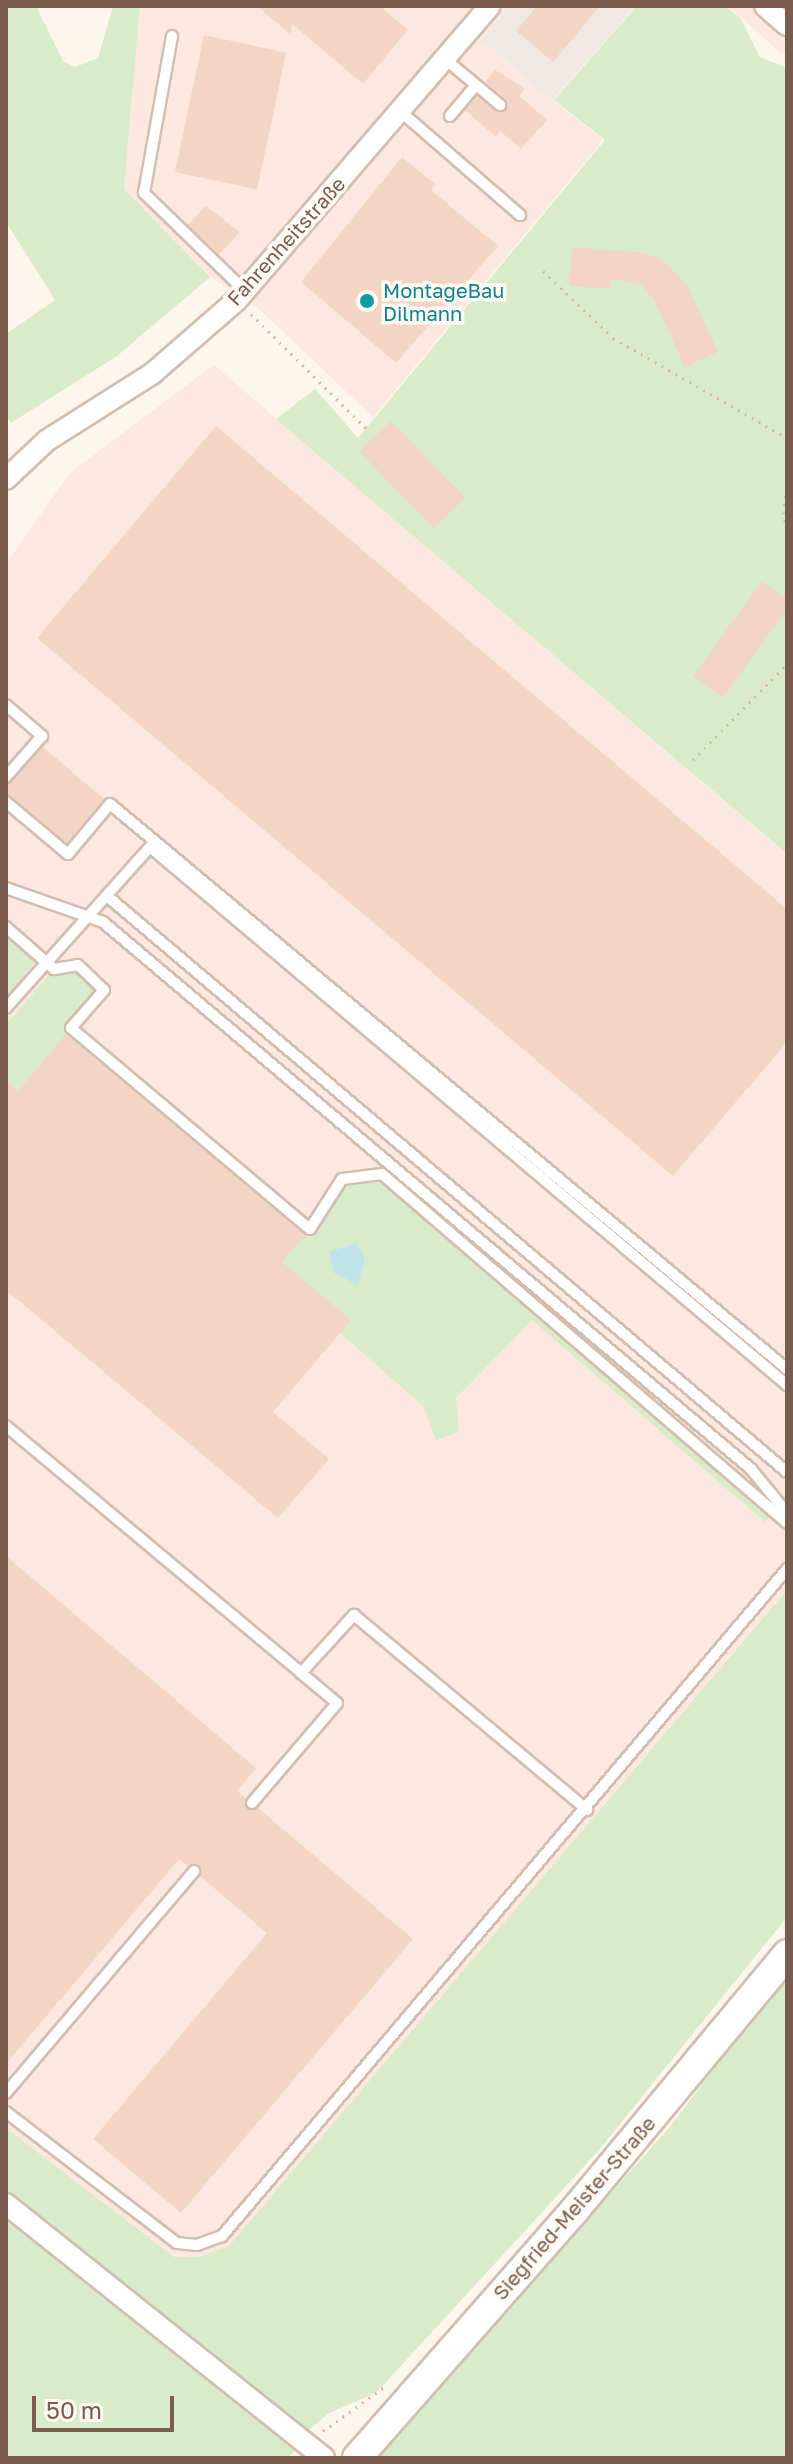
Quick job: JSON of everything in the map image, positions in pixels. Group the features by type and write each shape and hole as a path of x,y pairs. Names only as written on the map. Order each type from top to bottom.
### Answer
{"street":[{"name":"Fahrenheitstraße","path":"8,471 46,441 153,373 241,296 490,6"},
{"path":"765,6 787,25"},
{"name":"Siegfried-Meister-Straße","path":"357,2458 574,2211 787,1954"},
{"path":"6,2204 324,2458"}],"lane":[{"path":"172,36 144,193 241,296"},
{"path":"445,59 500,105"},
{"path":"450,116 476,85"},
{"path":"400,111 520,215"},
{"path":"6,705 42,736 6,777"},
{"path":"6,802 68,854 110,804 787,1369"},
{"path":"6,1008 150,847 787,1385"},
{"path":"6,888 103,922 751,1469 787,1513"},
{"path":"107,896 787,1472"},
{"path":"6,927 54,969 78,965 104,990 71,1028 310,1229 342,1179 382,1174 787,1523"},
{"path":"6,1426 337,1703 252,1803"},
{"path":"6,2112 177,2243 197,2245 222,2236 587,1810 787,1569"},
{"path":"301,1673 354,1615 587,1810"},
{"path":"6,2093 194,1871"}],"path":[{"path":"543,271 613,338 787,438"},
{"path":"241,296 370,432"},
{"path":"787,488 783,512 787,533"},
{"path":"693,760 787,664"}],"shaded area":[{"path":"140,6 636,6 553,100 603,140 373,417 257,307 210,277 124,190"},
{"path":"510,6 636,6 552,100 482,40"},
{"path":"728,6 787,6 787,48 782,54"},
{"path":"214,365 787,855 787,1686 239,2354 6,2163 6,563 70,473"}],"green space":[{"path":"6,6 36,6 63,61 75,67 98,58 113,6 140,6 124,189 210,277 117,356 11,423 6,415 6,334 55,300 6,222"},
{"path":"637,6 726,6 741,19 760,57 787,68 787,854 276,419 315,389 358,438 605,140 554,100"},
{"path":"6,927 32,951 35,962 6,999"},
{"path":"78,965 104,990 18,1091 6,1081 6,1025 54,969"},
{"path":"382,1174 774,1511 765,1522 532,1320 456,1398 459,1432 436,1440 423,1406 340,1333 282,1262 342,1179"},
{"path":"787,1590 787,1917 599,2150 376,2393 329,2413 308,2431 6,2191 6,2128 174,2257 200,2257 229,2246"},
{"path":"787,1971 787,2458 374,2458 669,2128"},
{"path":"6,2218 298,2447 288,2458 6,2458"}],"water":[{"path":"356,1243 365,1258 358,1285 334,1273 329,1252"}],"building":[{"path":"257,6 380,6 408,30 363,84 292,24 290,34"},
{"path":"537,6 600,6 553,62 516,31"},
{"path":"204,35 286,52 257,189 175,172"},
{"path":"495,70 525,89 519,96 547,120 521,149 500,131 496,137 465,110 477,96 498,113 507,109 506,99 485,82"},
{"path":"402,157 436,185 431,190 498,246 396,363 301,282"},
{"path":"206,206 240,232 219,254 188,225"},
{"path":"572,247 645,253 663,260 687,285 718,352 685,367 654,300 641,284 611,279 610,289 569,286"},
{"path":"391,421 465,498 434,529 359,452"},
{"path":"216,426 787,909 787,1042 673,1176 37,638"},
{"path":"762,581 787,599 787,609 723,698 693,676"},
{"path":"43,747 104,799 67,843 6,794 6,785"},
{"path":"66,1034 305,1235 282,1262 351,1320 273,1412 329,1459 278,1518 6,1290 6,1081 18,1091"},
{"path":"6,1556 256,1768 237,1791 246,1798 246,1809 258,1808 413,1939 181,2213 93,2139 267,1933 200,1876 199,1864 188,1866 179,1859 6,2064"}],"place":[{"name":"MontageBau Dilmann","path":"367,301"}]}
